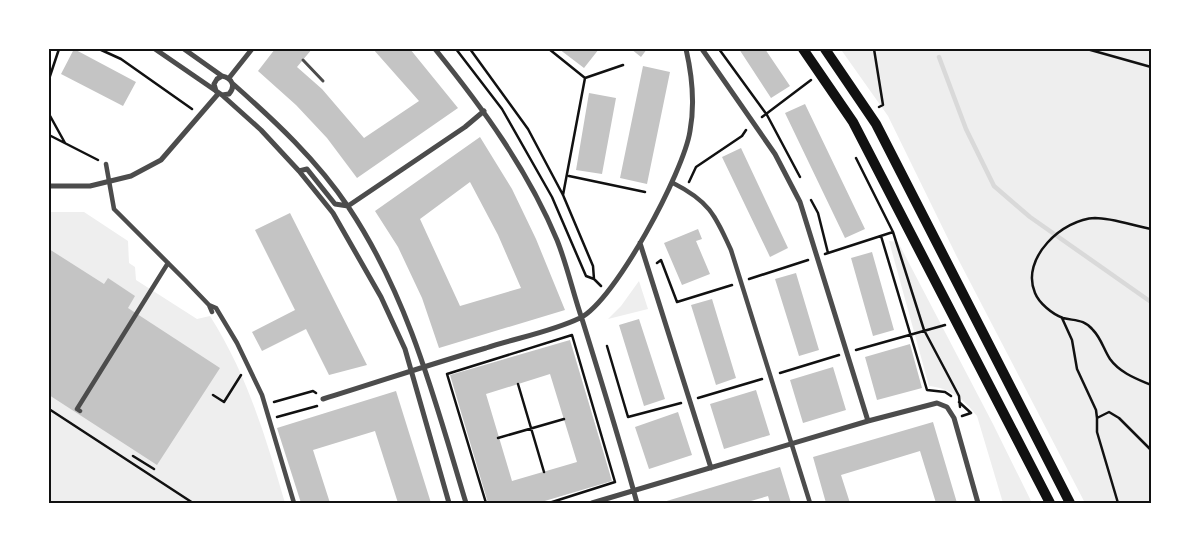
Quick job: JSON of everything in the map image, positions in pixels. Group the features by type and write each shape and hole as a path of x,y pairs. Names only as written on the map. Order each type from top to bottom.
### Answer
{"main road":[{"path":"803,49 853,122 1050,503"},
{"path":"826,49 870,113 1070,503"}],"street":[{"path":"155,49 219,94 261,130 333,212 360,257 405,349 410,373 449,503"},
{"path":"184,49 230,80 275,121 313,161 348,206 398,295 425,367 466,503"},
{"path":"49,186 90,186 108,182 131,176 161,160 219,94 231,91 230,80 252,49"},
{"path":"436,49 484,112 530,186 557,240 637,503"},
{"path":"323,399 581,318 606,292 640,243 674,183 690,132 692,76 686,49"},
{"path":"702,49 775,154 800,202 868,421"},
{"path":"219,94 215,81 222,76"},
{"path":"298,170 307,169 335,204 348,206 466,127 484,112"},
{"path":"106,164 114,209 209,305 212,312"},
{"path":"674,183 696,194 717,219 731,250 793,443 810,503"},
{"path":"640,243 711,468"},
{"path":"80,411 77,409 168,263"},
{"path":"209,305 216,308 256,379 271,420 294,503"},
{"path":"592,503 868,421 936,403 947,407 954,418 978,503"}],"lane":[{"path":"303,60 323,81"}],"path":[{"path":"49,79 59,49"},
{"path":"99,49 121,60 200,115"},
{"path":"470,49 528,129 563,195 593,266 594,279 606,292"},
{"path":"549,49 586,78"},
{"path":"870,113 883,105 874,49"},
{"path":"1087,49 1151,67"},
{"path":"586,78 623,65"},
{"path":"563,195 586,78"},
{"path":"686,189 696,167 742,136 753,121 766,115 812,79"},
{"path":"49,114 64,143"},
{"path":"49,135 106,164"},
{"path":"568,176 645,192"},
{"path":"1151,229 1096,218 1069,224 1043,247 1032,269 1035,293 1049,310 1062,318 1081,320 1094,330 1110,360 1124,373 1151,385"},
{"path":"648,268 661,260 677,302 897,230"},
{"path":"881,236 927,390 945,392 971,413 954,418"},
{"path":"1062,318 1072,340 1077,369 1096,410 1097,432 1118,503"},
{"path":"607,346 628,417 690,401 945,325"},
{"path":"486,503 470,446 446,374 572,335 615,482 549,503"},
{"path":"213,395 224,402 241,375"},
{"path":"518,384 544,472"},
{"path":"274,402 313,390"},
{"path":"278,417 317,406"},
{"path":"49,409 193,503"},
{"path":"1097,418 1109,412 1120,418 1151,450"},
{"path":"498,438 564,419"},
{"path":"133,456 154,469"}],"shaded area":[{"path":"844,49 1151,49 1151,503 1085,503 957,257 888,116 842,51"},
{"path":"49,212 84,212 128,241 129,263 135,267 136,280 197,319 210,316 235,361 245,384 263,431 285,503 49,503"},
{"path":"889,241 898,242 1032,503 1003,503 977,416 956,395 944,389 929,386"},
{"path":"639,281 648,309 608,319 621,306"}],"building":[{"path":"74,49 136,82 123,106 61,74"},
{"path":"275,49 312,49 297,67 322,89 364,138 419,101 373,49 410,49 458,108 357,178 327,138 296,105 258,71"},
{"path":"559,49 599,49 584,68"},
{"path":"631,49 647,49 641,57"},
{"path":"739,49 765,49 790,86 771,98"},
{"path":"643,66 670,72 647,184 620,178"},
{"path":"589,93 616,98 602,174 576,170"},
{"path":"805,104 865,229 845,238 785,113"},
{"path":"480,137 512,189 536,239 565,310 439,348 422,298 398,247 375,211","holes":["470,182 498,235 521,288 460,306 420,219"]},
{"path":"741,148 788,248 770,257 722,157"},
{"path":"290,213 367,365 329,375 306,329 262,351 252,332 295,310 255,230"},
{"path":"698,229 702,239 696,241 710,274 682,285 664,243"},
{"path":"49,249 104,284 108,278 135,296 128,308 220,368 157,465 49,395"},
{"path":"872,252 894,330 873,336 851,258"},
{"path":"796,273 819,350 799,356 775,279"},
{"path":"712,299 736,378 716,385 691,305"},
{"path":"639,319 665,399 644,406 619,325"},
{"path":"570,340 612,481 538,503 488,503 450,375","holes":["550,374 577,462 512,481 486,394"]},
{"path":"910,344 922,388 877,400 865,357"},
{"path":"833,367 846,410 803,423 790,380"},
{"path":"756,390 770,435 724,449 710,404"},
{"path":"396,391 431,503 398,503 375,431 313,450 330,503 301,503 277,428"},
{"path":"678,412 692,455 649,469 635,427"},
{"path":"933,422 957,503 936,503 920,451 841,475 850,503 826,503 813,457"},
{"path":"780,467 791,503 770,503 768,496 744,503 660,503"}],"waterway":[{"path":"939,57 966,129 994,186 1030,217 1151,302"}]}
